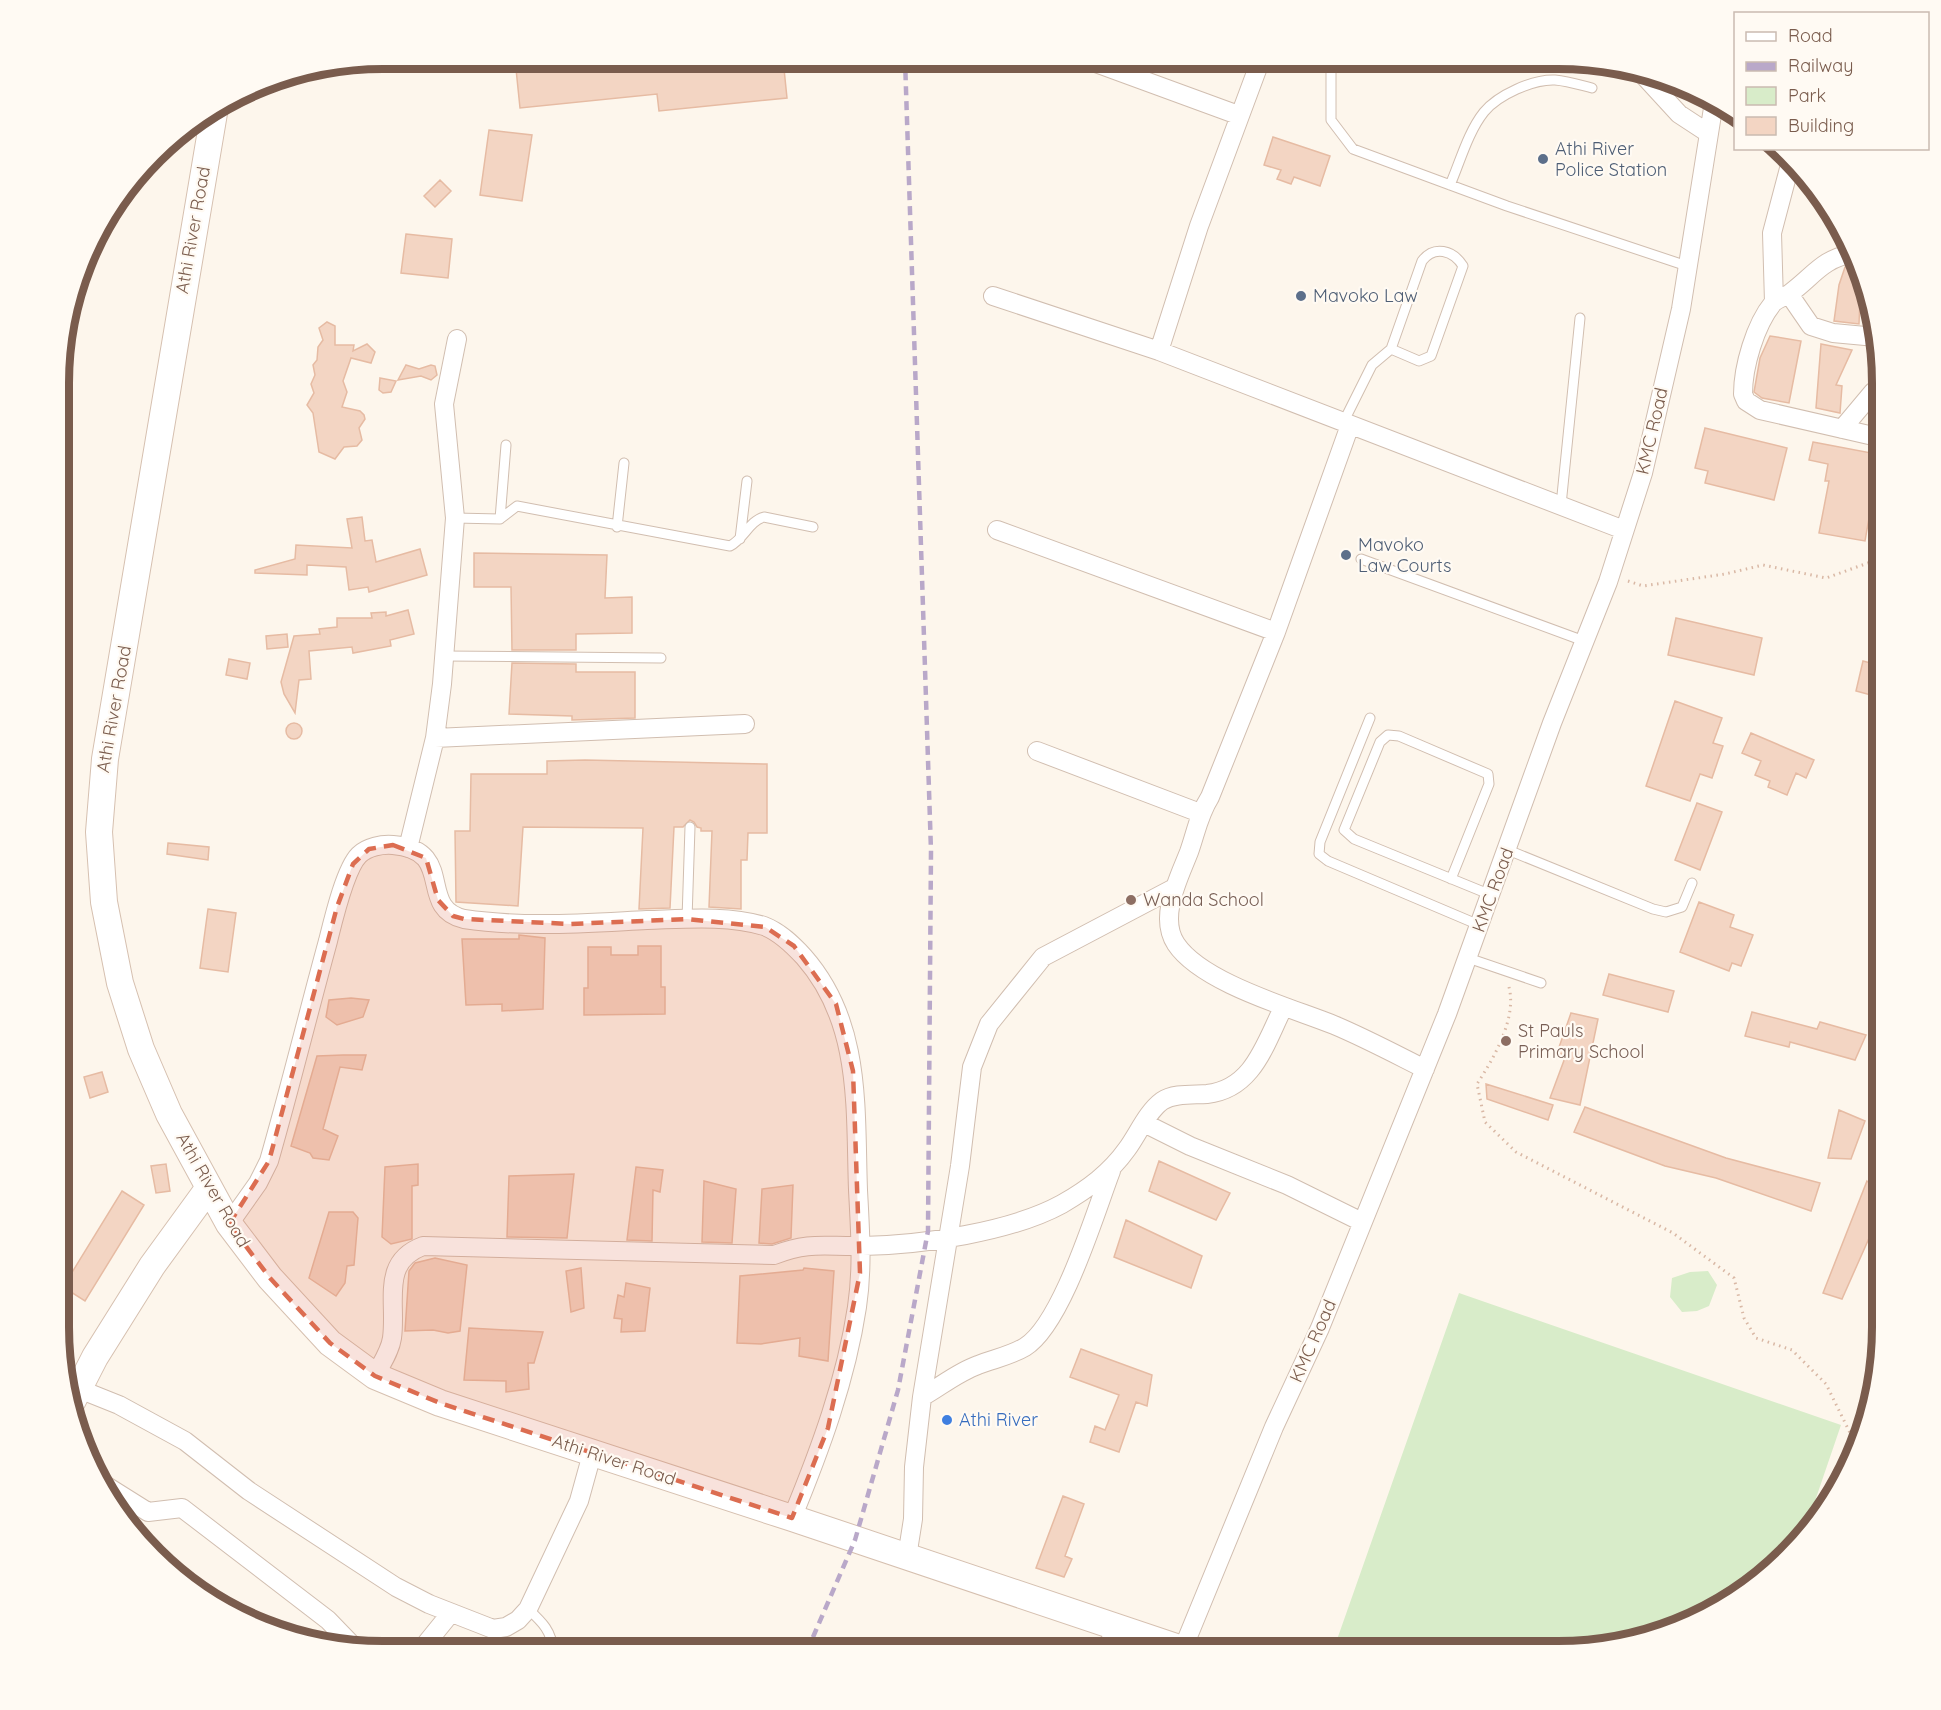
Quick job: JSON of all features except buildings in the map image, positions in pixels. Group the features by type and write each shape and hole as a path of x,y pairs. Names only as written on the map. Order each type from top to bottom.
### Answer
{"main road":[{"name":"Athi River Road","path":"213,119 105,759 99,832 104,902 120,983 152,1077 208,1189 229,1224 263,1269 330,1343 375,1376 440,1403 792,1518 1154,1641"},
{"path":"76,1393 152,1266 208,1189"}],"street":[{"path":"1112,69 1238,115"},
{"path":"1159,351 1199,226 1238,115 1257,69"},
{"path":"1651,84 1679,114 1707,133"},
{"name":"KMC Road","path":"1188,1641 1275,1427 1320,1328 1425,1069 1610,575 1643,473 1681,309 1712,110"},
{"path":"1789,170 1772,233 1781,298 1811,326 1833,333 1868,336"},
{"path":"1844,255 1836,256 1820,266 1781,298 1752,346 1743,386 1746,401 1760,410 1872,436"},
{"path":"993,296 1159,351 1624,530"},
{"path":"408,848 435,738 444,656 455,518 444,404 457,339"},
{"path":"1842,429 1872,396"},
{"path":"1346,424 1276,632 1210,796 1200,813 1190,850 1174,888 1170,922 1175,942 1182,951 1210,971 1283,1008 1336,1026 1425,1069"},
{"path":"997,530 1276,632"},
{"path":"435,738 745,724"},
{"path":"1037,751 1200,813"},
{"path":"229,1224 258,1183 269,1161 337,906 353,864 359,855 380,845 408,848 426,858 433,868 438,900 453,916 480,921 571,924 687,919 741,921 765,927 779,934 794,946 812,967 836,1005 848,1041 853,1071 862,1246 857,1308 838,1390 828,1428 792,1518"},
{"path":"907,1557 913,1519 914,1467 922,1397 949,1237 972,1067 989,1024 1043,957 1174,888"},
{"path":"375,1376 389,1349 392,1336 395,1272 408,1252 423,1246 774,1256 809,1244 862,1246 949,1237 995,1227 1059,1205 1095,1183 1112,1168 1162,1101 1181,1095 1220,1092 1240,1083 1254,1066 1283,1008"},
{"path":"1144,1123 1190,1146 1287,1185 1362,1222"},
{"path":"922,1397 975,1366 1026,1347 1040,1334 1054,1311 1080,1254 1112,1168"},
{"path":"77,1395 119,1405 184,1440 249,1491 396,1587 450,1614 493,1629 506,1627 518,1620 528,1609 579,1501 592,1454"},
{"path":"116,1492 148,1512 182,1508 328,1620 346,1638"},
{"path":"429,1641 450,1614"}],"lane":[{"path":"1331,69 1331,120 1353,149 1450,185 1687,266"},
{"path":"1450,185 1481,117 1500,99 1531,83 1554,80 1592,88"},
{"path":"1346,424 1372,365 1391,349 1422,261 1428,254 1438,250 1457,256 1463,266 1431,356 1419,361 1391,349"},
{"path":"1561,505 1580,318"},
{"path":"500,519 506,446"},
{"path":"617,527 624,463"},
{"path":"740,541 747,481"},
{"path":"455,518 500,519 517,506 617,527 730,546 740,541 756,519 764,517 813,527"},
{"path":"1360,559 1584,641"},
{"path":"444,656 661,658"},
{"path":"1370,718 1320,842 1319,854 1328,861 1479,925"},
{"path":"1451,879 1489,784 1488,774 1399,736 1388,735 1380,742 1344,830 1354,839 1451,879 1491,895"},
{"path":"687,919 690,827"},
{"path":"1508,850 1653,909 1666,912 1682,907 1692,883"},
{"path":"1468,958 1541,982"},
{"path":"528,1609 547,1627 553,1641"},
{"path":"1105,1641 1113,1627"}],"path":[{"path":"1610,575 1643,586 1725,574 1763,565 1826,578 1872,562"},
{"path":"1493,966 1506,976 1512,1000 1493,1059 1477,1084 1485,1122 1516,1152 1673,1233 1734,1278 1744,1318 1756,1338 1792,1350 1826,1384 1852,1437"}],"highlighted area":[{"path":"393,845 426,858 438,900 453,916 464,919 571,924 687,919 765,927 794,946 836,1004 853,1071 860,1273 828,1428 792,1518 440,1403 375,1376 330,1343 270,1278 229,1224 269,1161 337,907 353,864 369,849"}],"green space":[{"path":"1708,1271 1717,1285 1709,1306 1697,1311 1682,1312 1670,1297 1672,1278 1690,1272"},
{"path":"1459,1293 1841,1425 1811,1512 1807,1518 1765,1563 1732,1588 1697,1609 1639,1630 1578,1640 1337,1641"}],"railway":[{"path":"811,1641 855,1540 898,1390 928,1231 931,851 905,69"}],"place":[{"name":"Athi River Police Station","path":"1543,159"},
{"name":"Mavoko Law","path":"1301,296"},
{"name":"Mavoko Law Courts","path":"1346,555"},
{"name":"Wanda School","path":"1131,900"},
{"name":"St Pauls Primary School","path":"1506,1041"},
{"name":"Athi River","path":"947,1420"}]}
